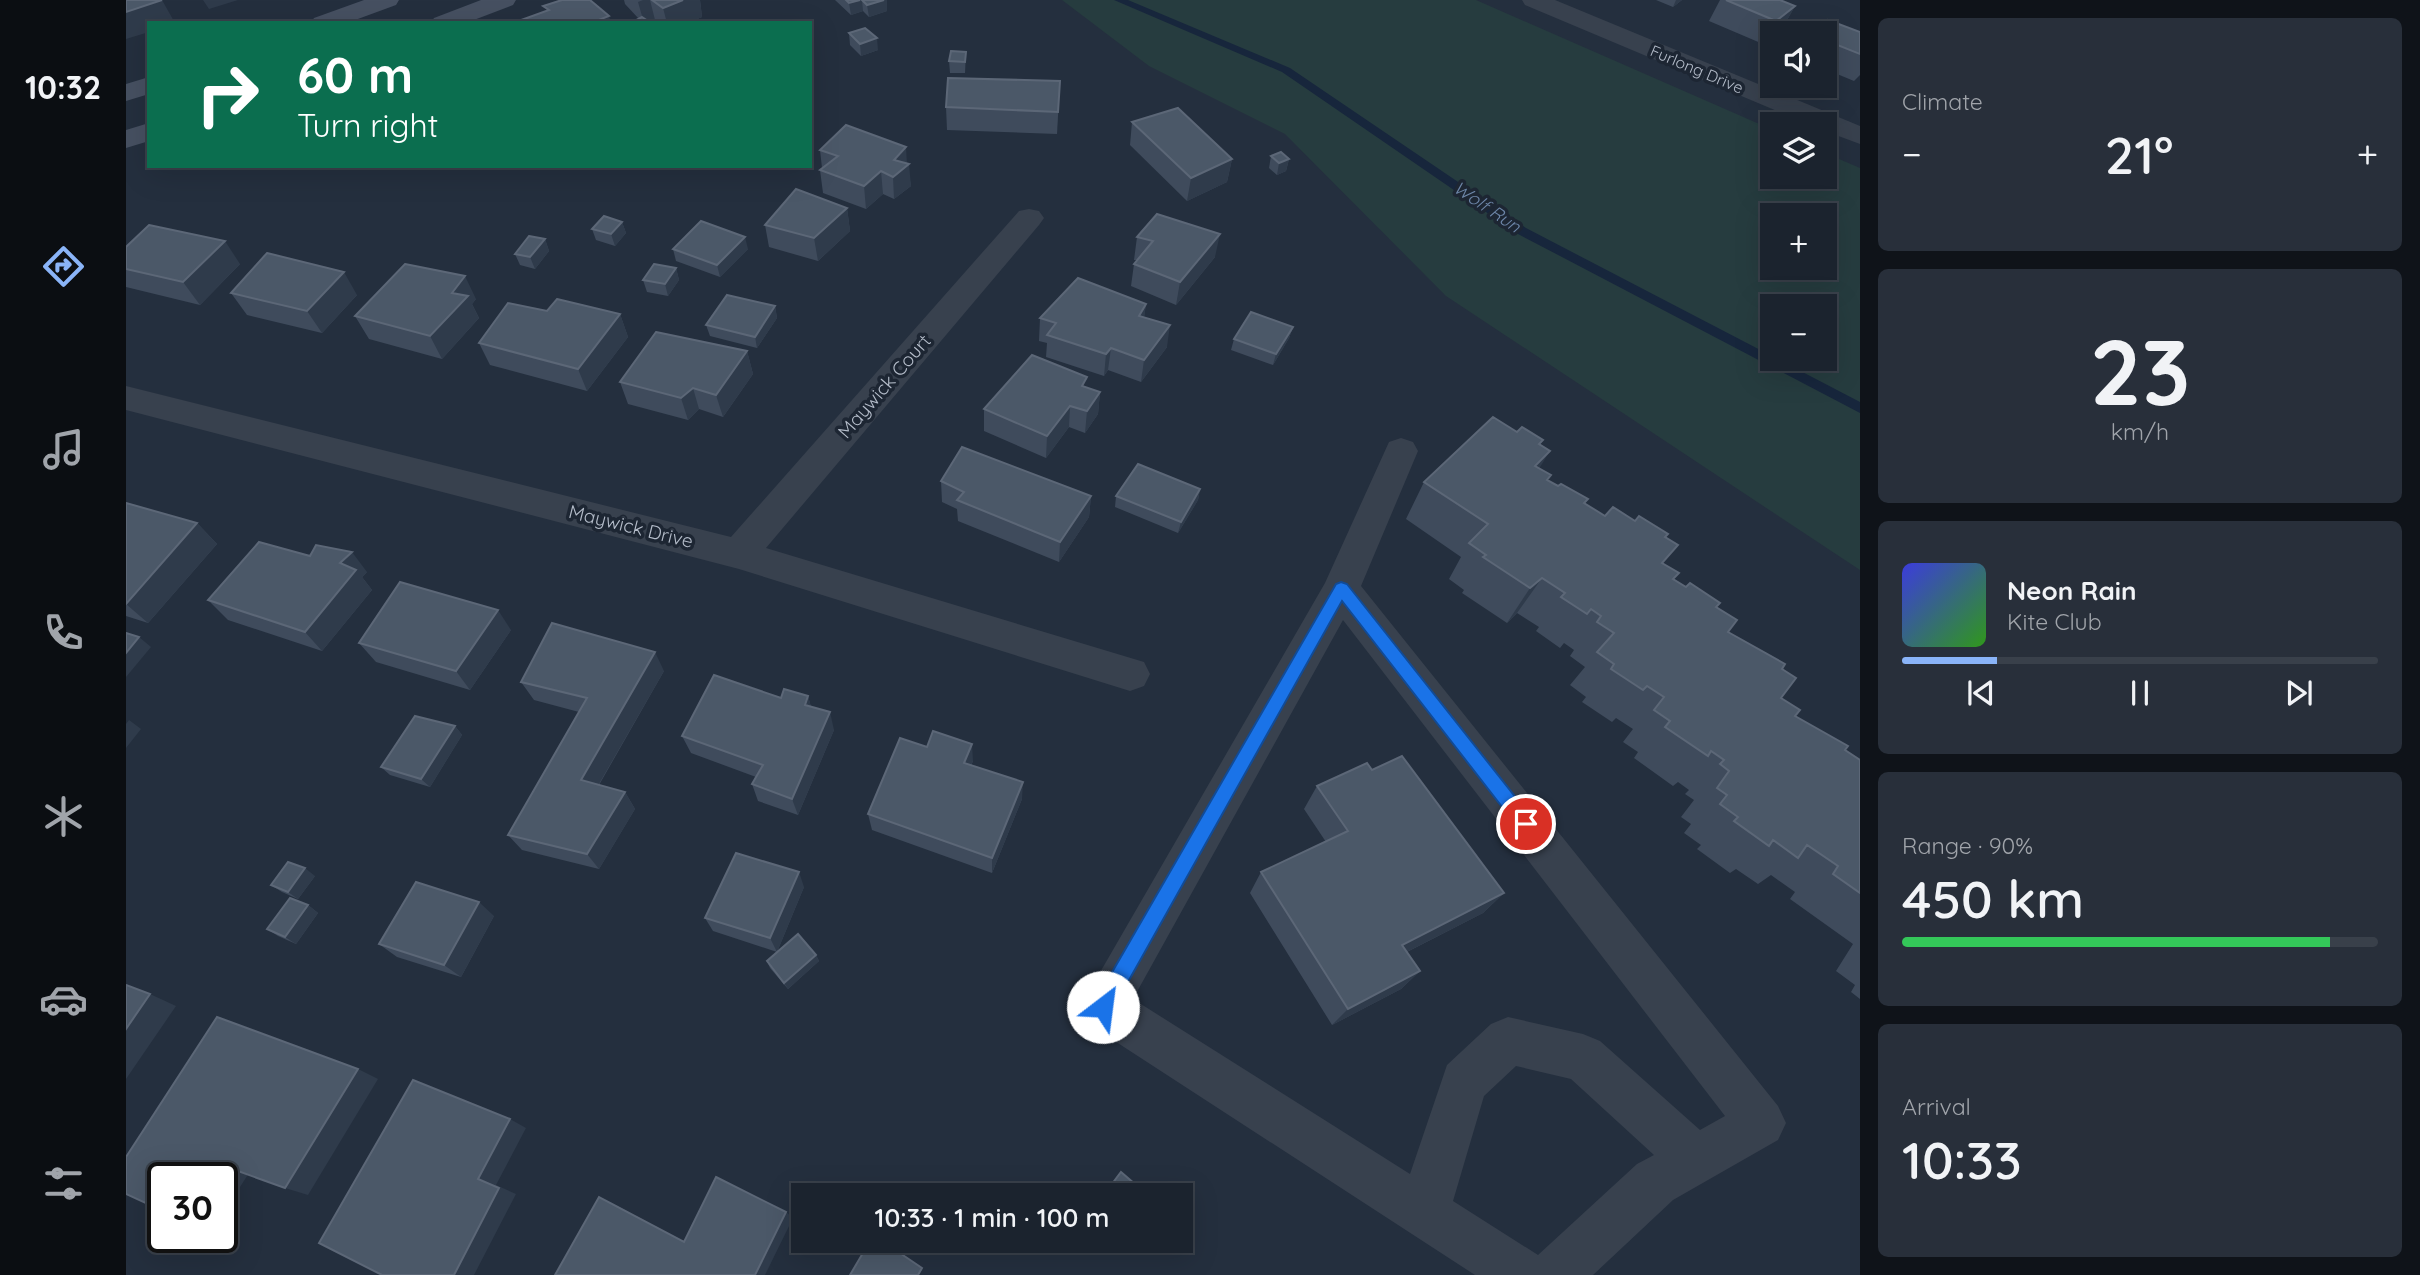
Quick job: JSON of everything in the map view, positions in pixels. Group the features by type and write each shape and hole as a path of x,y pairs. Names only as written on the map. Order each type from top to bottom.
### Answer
{"street":[{"path":"329,21 387,0"},
{"path":"448,21 504,0"},
{"name":"Furlong Drive","path":"1534,0 1860,136"},
{"path":"126,93 147,86"},
{"path":"126,140 147,132"},
{"name":"Maywick Court","path":"739,554 1029,218"},
{"name":"Maywick Drive","path":"126,398 739,554 1130,674"},
{"path":"1401,451 1341,589 1103,1007 1522,1275"},
{"path":"1341,589 1761,1123 1655,1182 1555,1275"},
{"path":"1424,1212 1464,1083 1508,1041 1583,1058 1695,1159"}],"green space":[{"path":"1062,0 1476,0 1760,124 1760,189 1837,189 1837,158 1860,168 1860,570 1446,296 1285,134 1149,66"}],"building":[{"path":"126,0 162,0 126,12"},
{"path":"562,0 590,0 609,16 596,21 519,21 549,10 543,6"},
{"path":"652,0 683,0 663,8"},
{"path":"862,0 884,0 867,5"},
{"path":"1726,0 1780,0 1795,6 1776,21"},
{"path":"1837,23 1860,32 1860,54 1837,45"},
{"path":"865,28 877,38 860,44 849,33"},
{"path":"951,51 966,52 965,62 949,61"},
{"path":"948,78 1060,81 1058,112 946,107"},
{"path":"1178,108 1232,159 1191,178 1132,122"},
{"path":"846,125 906,147 894,160 909,164 893,177 881,171 864,186 820,170 838,156 820,150"},
{"path":"1281,152 1289,159 1279,163 1271,156"},
{"path":"796,189 847,208 814,238 765,225"},
{"path":"1157,214 1220,234 1180,282 1134,264 1153,241 1137,237"},
{"path":"604,216 622,222 611,234 592,229"},
{"path":"701,221 745,237 717,265 673,249"},
{"path":"149,225 225,241 183,282 126,269 126,247"},
{"path":"529,236 545,239 530,257 515,254"},
{"path":"267,253 344,272 307,311 231,293"},
{"path":"405,264 465,276 452,293 468,296 430,336 355,316"},
{"path":"654,264 676,268 665,284 643,280"},
{"path":"1078,278 1146,304 1139,316 1170,325 1144,360 1111,348 1106,354 1047,335 1056,323 1040,318"},
{"path":"727,295 775,306 755,337 706,325"},
{"path":"557,299 620,314 578,369 479,343 508,303 547,311"},
{"path":"1251,312 1293,327 1276,354 1234,339"},
{"path":"656,332 747,351 716,395 693,388 681,398 620,382"},
{"path":"1032,355 1087,377 1082,386 1100,392 1087,411 1070,406 1047,436 984,409"},
{"path":"1493,417 1517,432 1522,427 1543,440 1539,444 1550,451 1535,466 1551,475 1547,480 1558,486 1561,484 1588,499 1584,503 1605,516 1613,507 1635,521 1639,516 1668,534 1665,537 1678,545 1662,563 1679,573 1673,579 1686,587 1690,583 1720,603 1716,607 1737,620 1728,632 1785,664 1782,669 1796,678 1781,698 1800,710 1795,716 1848,746 1845,750 1860,760 1860,893 1833,874 1838,866 1807,845 1798,858 1773,840 1769,846 1734,821 1738,817 1720,804 1727,795 1717,788 1729,771 1720,764 1724,760 1711,751 1708,756 1665,727 1670,721 1654,710 1664,697 1647,686 1643,690 1611,669 1614,664 1597,652 1614,633 1597,622 1601,616 1591,609 1587,614 1561,597 1565,593 1542,578 1530,588 1483,557 1486,555 1469,543 1488,524 1424,482"},
{"path":"962,447 1091,496 1060,542 957,500 964,492 941,481"},
{"path":"1138,464 1200,489 1181,522 1116,496"},
{"path":"126,503 197,523 126,604"},
{"path":"259,542 310,556 316,545 352,552 340,563 356,570 305,632 208,600"},
{"path":"400,582 498,610 456,671 359,643"},
{"path":"552,623 655,652 581,780 625,792 587,854 508,835 587,698 521,682"},
{"path":"126,633 139,637 126,653"},
{"path":"714,675 781,698 784,689 808,696 805,705 830,712 792,799 752,784 763,765 682,736"},
{"path":"415,716 455,726 421,779 381,767"},
{"path":"933,731 972,744 964,763 1023,782 992,858 868,814 900,738 927,747"},
{"path":"1402,756 1504,893 1402,945 1420,971 1348,1009 1261,872 1348,831 1317,786 1367,763 1372,770"},
{"path":"736,853 799,872 770,938 705,918"},
{"path":"288,862 305,868 288,892 271,885"},
{"path":"416,882 479,902 444,965 379,944"},
{"path":"290,898 308,905 285,937 267,929"},
{"path":"798,934 816,955 784,983 767,961"},
{"path":"126,985 150,994 126,1029"},
{"path":"217,1017 358,1069 285,1188 238,1171 238,1162 147,1162 147,1204 126,1194 126,1157"},
{"path":"413,1080 510,1119 478,1179 499,1188 454,1275 382,1275 319,1243"},
{"path":"1121,1172 1134,1183 1113,1183"},
{"path":"716,1177 786,1212 755,1275 555,1275 599,1197 684,1242"},
{"path":"863,1253 900,1253 922,1268 918,1275 850,1275"}],"waterway":[{"name":"Wolf Run","path":"1119,0 1286,70 1522,231 1860,408"}],"route":[{"path":"1103,1007 1341,589 1526,824"}]}
